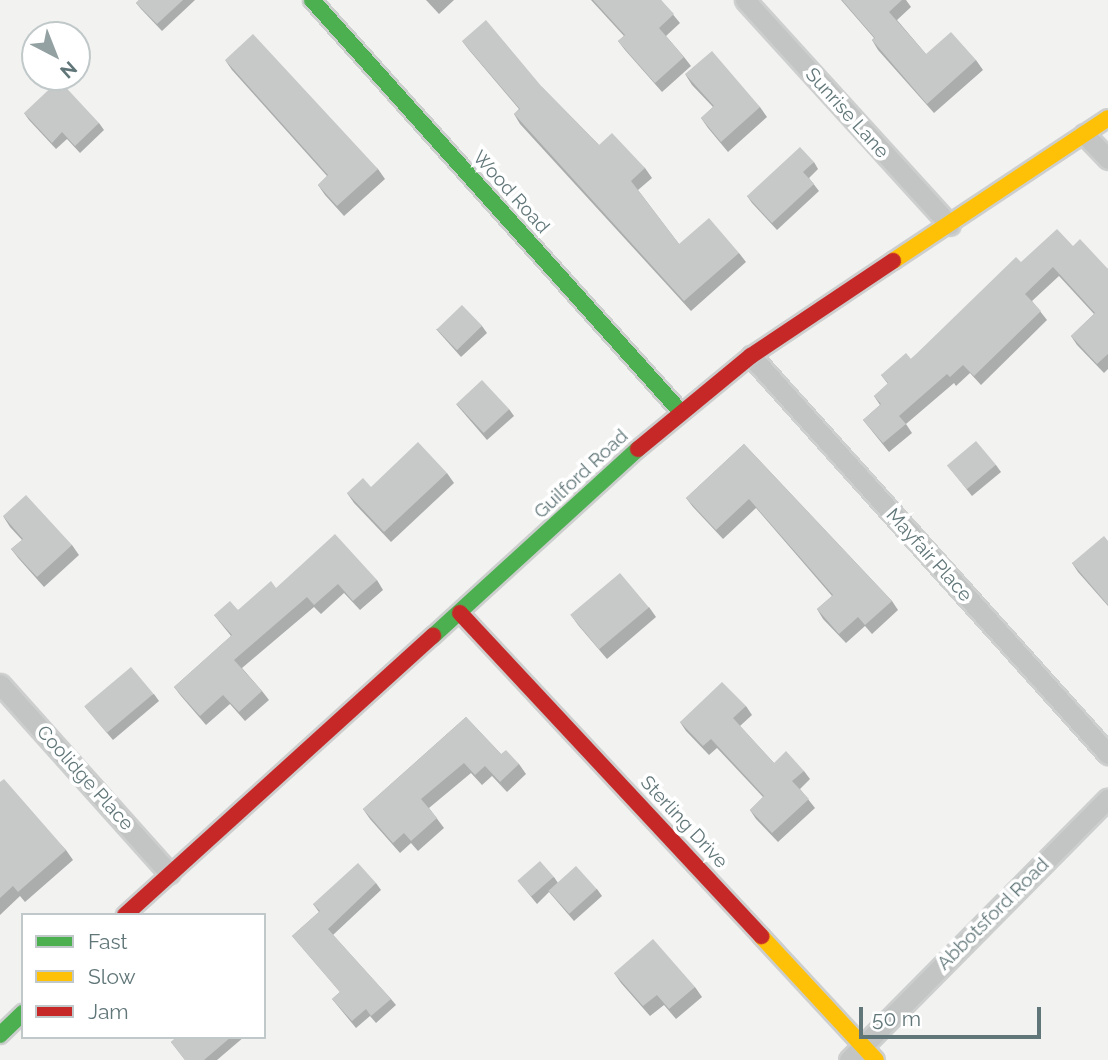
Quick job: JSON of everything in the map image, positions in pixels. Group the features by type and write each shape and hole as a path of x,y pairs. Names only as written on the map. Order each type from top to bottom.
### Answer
{"street":[{"name":"Wood Road","path":"312,0 680,411"},
{"name":"Sunrise Lane","path":"745,0 950,225"},
{"name":"Guilford Road","path":"127,913 680,411 751,356 1108,118"},
{"path":"1084,134 1108,159"},
{"name":"Mayfair Place","path":"751,356 1108,754"},
{"name":"Sterling Drive","path":"460,613 863,1055"},
{"name":"Coolidge Place","path":"0,684 169,873"},
{"name":"Abbotsford Road","path":"863,1055 1108,798"},
{"path":"0,1035 21,1015"}],"building":[{"path":"139,0 183,0 157,24 136,3"},
{"path":"593,0 661,0 674,14 659,28 684,57 655,83 618,41 625,35"},
{"path":"842,0 902,0 889,12 926,54 951,32 976,60 927,104"},
{"path":"486,20 542,87 599,145 612,133 645,168 631,181 679,244 709,218 739,253 684,301 514,114 520,109 462,41"},
{"path":"253,34 378,169 337,206 318,185 328,175 225,60"},
{"path":"712,51 760,107 721,142 701,118 714,106 685,74"},
{"path":"47,91 69,91 99,123 75,146 62,132 52,143 24,113"},
{"path":"800,147 814,162 803,172 814,184 772,223 747,196"},
{"path":"1057,229 1073,246 1080,239 1108,269 1108,354 1097,364 1071,336 1095,313 1053,267 1025,294 1041,311 974,376 963,365 950,377 947,374 899,416 906,424 883,443 863,420 881,404 874,396 888,383 881,375 906,353 911,359 1016,257 1021,262"},
{"path":"462,305 482,326 457,350 437,329"},
{"path":"482,380 509,409 484,433 456,404"},
{"path":"976,441 996,465 967,489 947,465"},
{"path":"418,442 447,473 384,532 347,493 363,478 371,487"},
{"path":"744,444 892,601 865,625 858,617 839,634 817,609 833,595 749,499 716,530 686,498"},
{"path":"26,495 72,545 37,577 11,549 23,539 3,516"},
{"path":"335,534 377,580 353,601 338,584 314,605 307,597 234,660 262,691 239,712 223,695 200,716 174,687 232,635 214,615 230,601 238,610 271,581 276,588"},
{"path":"1104,536 1108,541 1108,605 1072,563"},
{"path":"620,573 649,607 599,649 570,615"},
{"path":"131,667 153,694 107,733 84,706"},
{"path":"722,682 746,706 733,718 774,763 786,751 804,771 792,781 809,799 772,833 750,810 764,796 711,739 703,746 680,722"},
{"path":"466,717 501,754 506,750 519,764 500,782 485,766 475,775 464,763 421,799 437,818 411,841 404,833 393,843 363,809"},
{"path":"4,779 66,850 18,892 13,886 0,898 0,782"},
{"path":"540,861 554,877 531,897 517,881"},
{"path":"358,863 376,883 328,929 391,999 371,1016 366,1009 352,1021 332,999 340,992 292,936 320,911 313,904"},
{"path":"576,866 597,889 569,914 549,891"},
{"path":"653,939 695,987 669,1009 657,995 643,1006 614,973"},
{"path":"175,1039 229,1039 204,1060 185,1060 171,1042"}],"traffic: fast":[{"path":"312,0 680,411"},
{"path":"433,636 638,449"},
{"path":"0,1035 21,1015"}],"traffic: slow":[{"path":"893,261 1108,118"},
{"path":"761,936 876,1060"}],"traffic: jam":[{"path":"638,449 751,356 893,261"},
{"path":"460,613 761,936"},
{"path":"127,913 433,636"}]}
